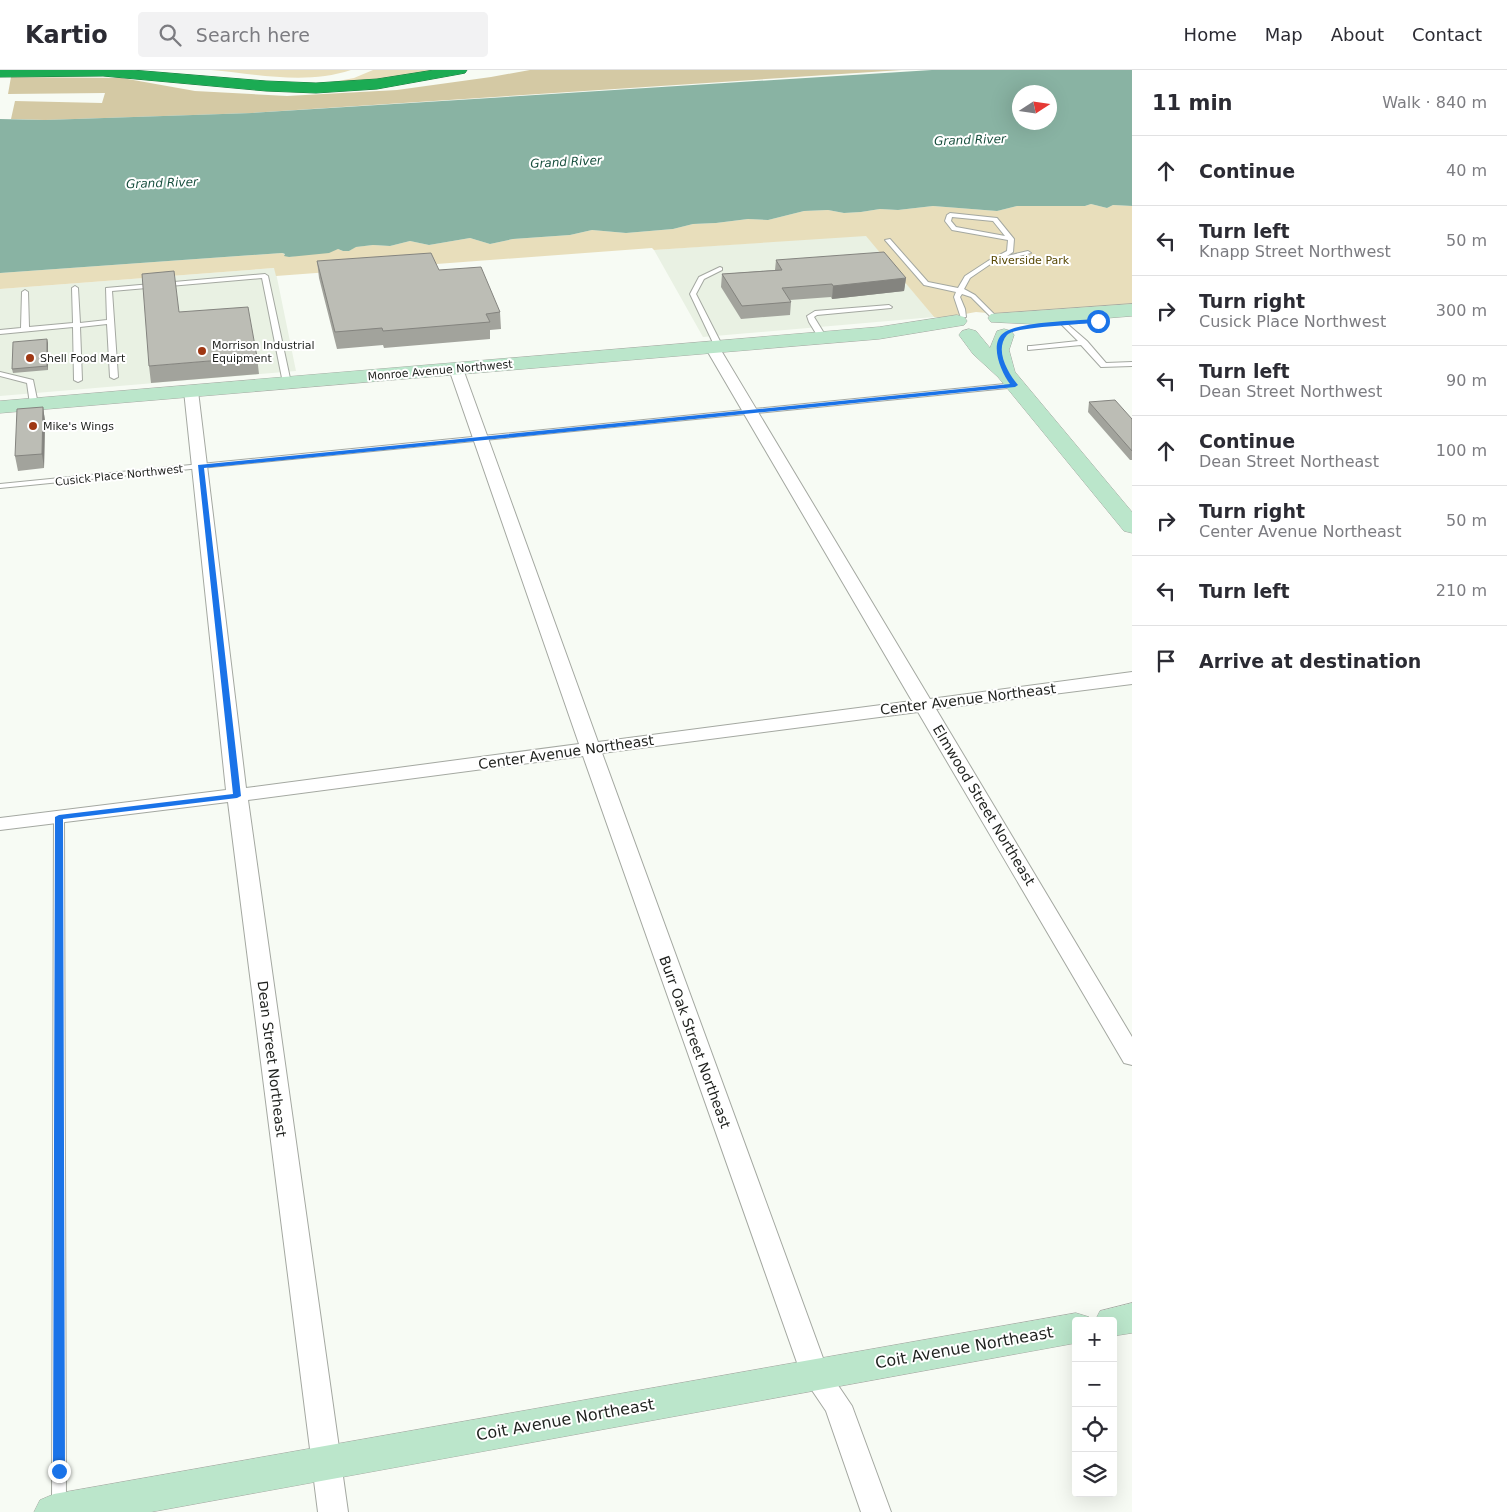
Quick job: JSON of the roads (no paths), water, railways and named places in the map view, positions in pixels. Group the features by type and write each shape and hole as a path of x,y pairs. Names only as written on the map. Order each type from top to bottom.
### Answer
{"highway":[{"path":"163,70 262,79 310,81 345,77 364,70"},
{"path":"0,73 103,72 266,86 316,88 377,84 460,70"}],"main road":[{"path":"1010,379 999,350 1001,325 1033,326 1132,310"},
{"path":"1061,320 1132,318"},
{"name":"Monroe Avenue Northwest","path":"0,407 963,327 992,338 1001,325"},
{"path":"963,327 980,350 1010,379 1132,526"},
{"path":"1117,1320 1132,1318"},
{"name":"Coit Avenue Northeast","path":"57,1512 1072,1329"}],"street":[{"name":"Elmwood Street Northeast","path":"716,347 749,411 820,527 1132,1057"},
{"name":"Burr Oak Street Northeast","path":"456,369 590,749 815,1374 838,1406 876,1512"},
{"name":"Dean Street Northeast","path":"191,391 217,606 237,796 333,1512"},
{"name":"Center Avenue Northeast","path":"0,824 237,796 1132,678"}],"lane":[{"path":"946,207 950,215 948,221 954,229 1011,239"},
{"path":"950,215 995,219 1011,239 1010,252 967,277 962,291 957,297 962,309 963,327"},
{"path":"888,240 926,284 962,291 972,296 1001,325"},
{"path":"990,262 1028,253"},
{"path":"716,347 693,294 701,278 720,269"},
{"path":"114,376 108,289 265,276 287,383"},
{"path":"75,288 78,380"},
{"path":"25,292 25,330"},
{"path":"822,338 810,316 815,313 889,307"},
{"path":"1061,320 1104,365 1132,364"},
{"path":"0,332 110,322"},
{"path":"1031,348 1084,343"},
{"path":"0,374 30,382 34,404"},
{"name":"Cusick Place Northwest","path":"0,486 749,411 1010,379"},
{"path":"57,1512 59,817"}],"water":[{"name":"Grand River","path":"932,70 1132,70 1132,206 1113,205 1107,208 1091,204 1085,206 1017,206 997,211 933,206 844,213 828,210 804,211 768,220 748,219 693,224 673,229 626,233 592,230 570,235 513,239 490,244 470,238 429,245 410,241 390,246 373,245 356,247 349,251 338,249 329,253 289,257 284,256 285,254 282,253 0,273 0,119 45,120 252,113"}],"place":[{"name":"Morrison Industrial Equipment","path":"202,351"},
{"name":"Shell Food Mart","path":"30,358"},
{"name":"Mike's Wings","path":"33,426"}],"park label":[{"name":"Riverside Park","path":"1030,260"}]}
